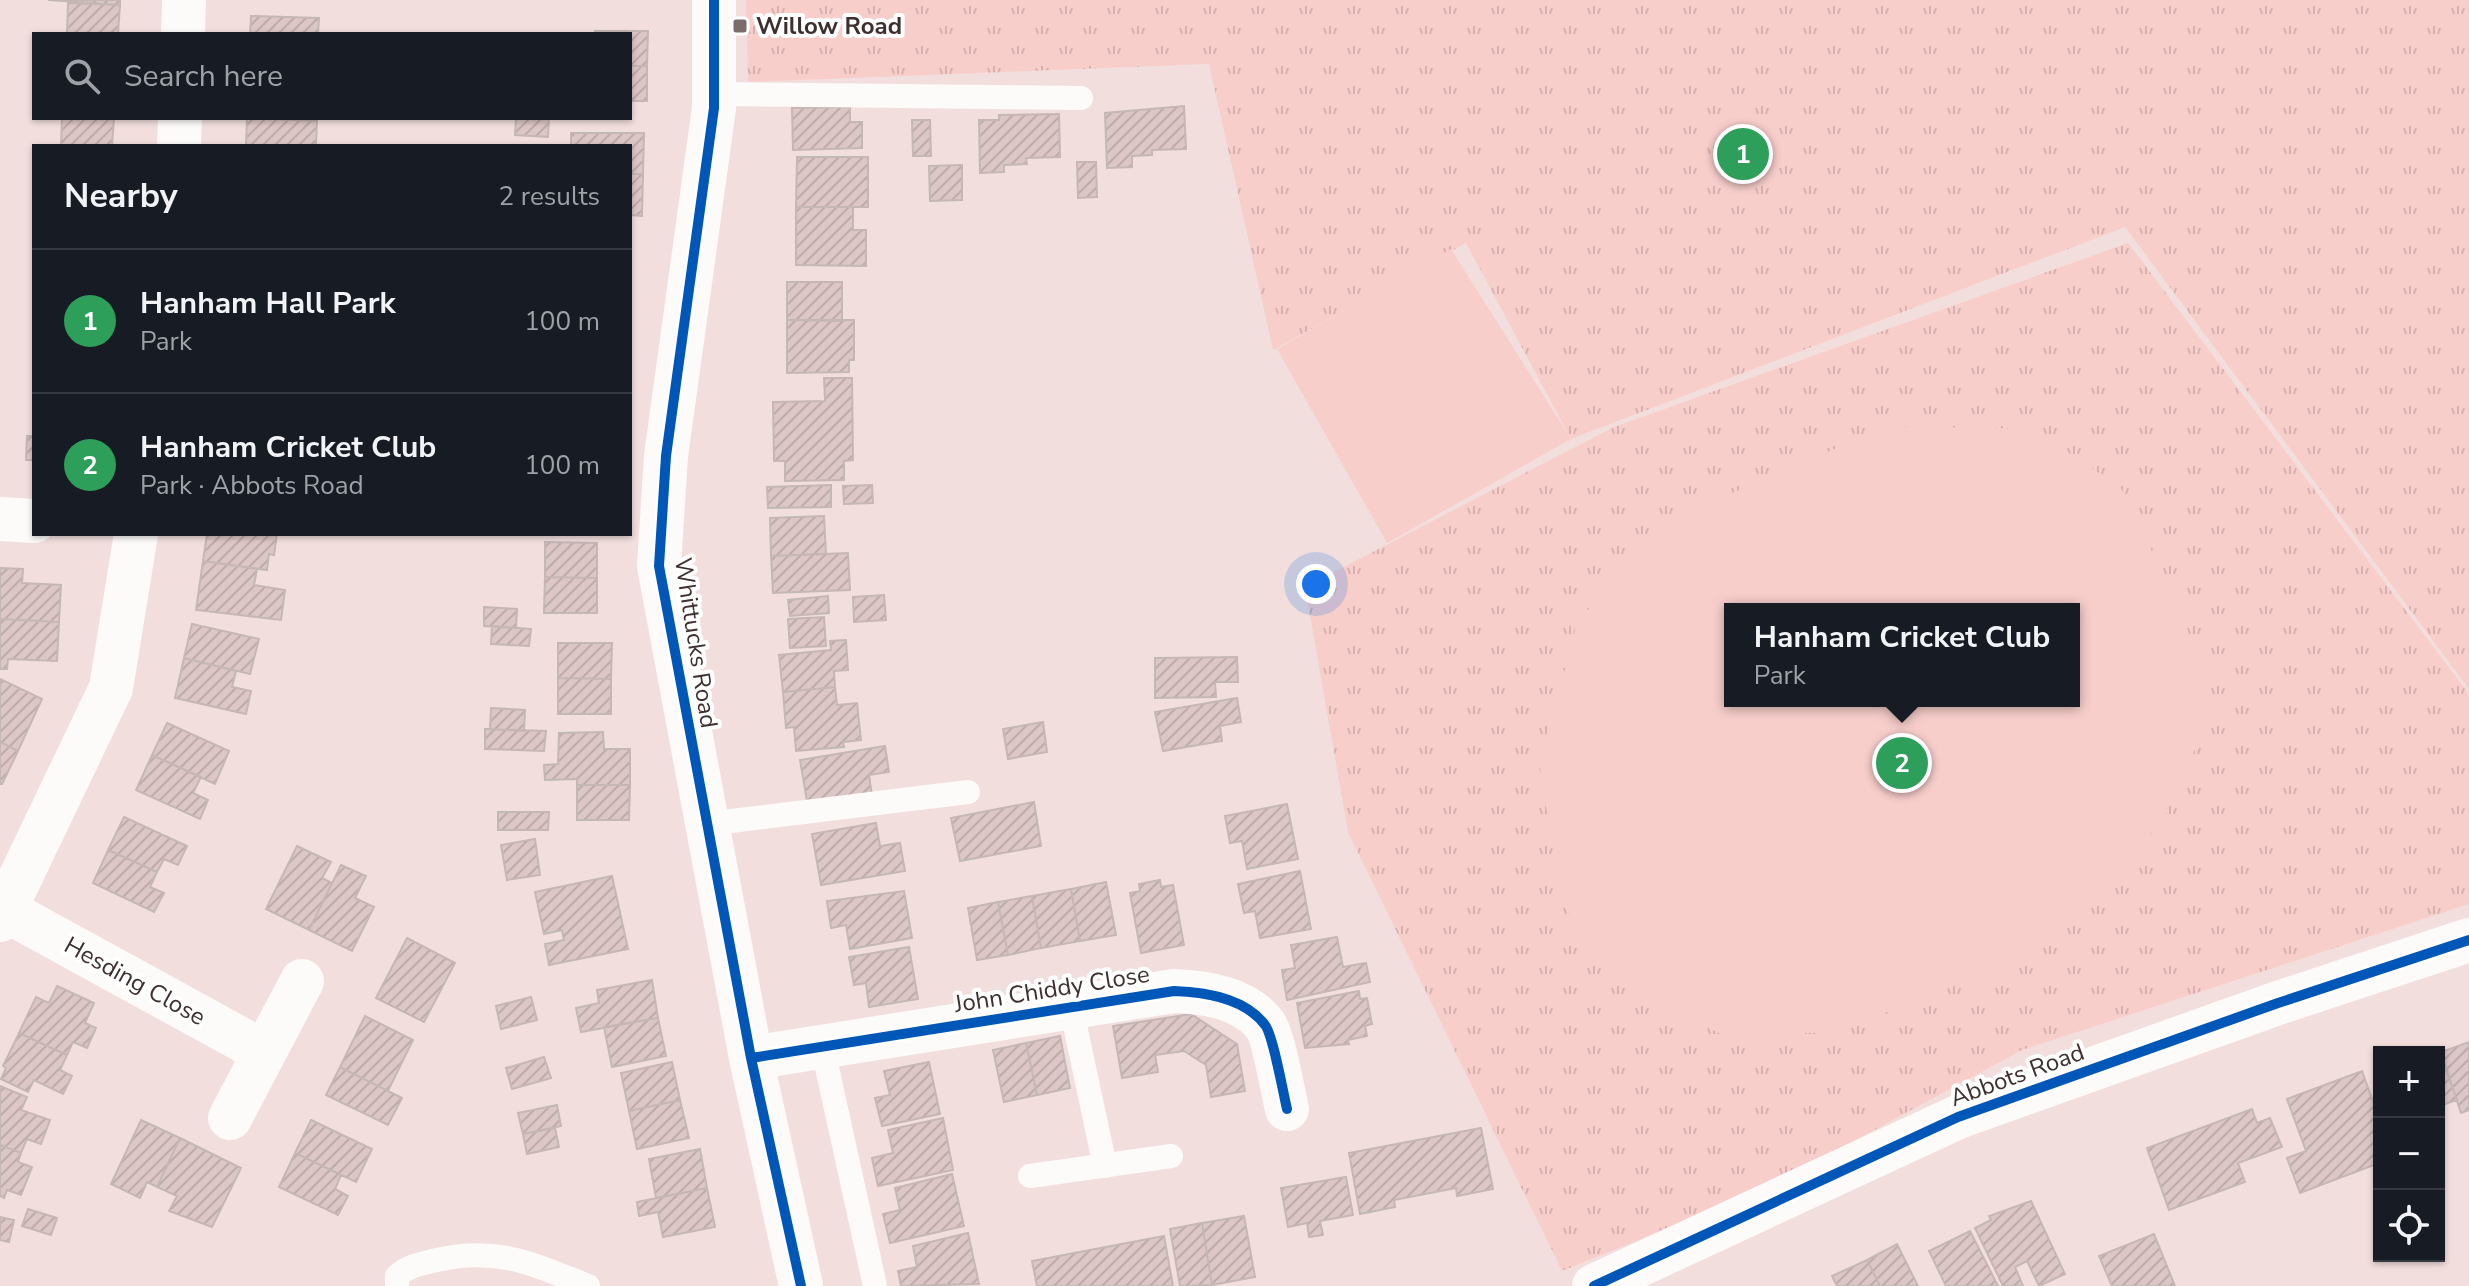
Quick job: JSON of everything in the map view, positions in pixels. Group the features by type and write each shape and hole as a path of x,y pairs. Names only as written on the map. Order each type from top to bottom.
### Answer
{"street":[{"path":"183,32 184,0"},
{"name":"Whittucks Road","path":"714,0 714,94 702,215 666,456 659,566 751,1058 801,1286"},
{"path":"179,144 180,120"},
{"path":"0,519 32,521"},
{"path":"3,915 111,688 136,536"},
{"name":"Hesding Close","path":"3,915 264,1052"},
{"name":"Abbots Road","path":"1594,1286 1958,1117 2278,1003 2469,940"},
{"path":"230,1118 302,981"},
{"name":"John Chiddy Close","path":"751,1058 1174,991 1211,992 1237,1005 1265,1025 1287,1109"}],"lane":[{"path":"714,94 1081,98"},
{"path":"707,824 968,792"},
{"path":"1071,1007 1105,1166"},
{"path":"822,1045 875,1286"},
{"path":"1030,1176 1171,1156"},
{"path":"397,1286 397,1276 408,1266 470,1252 518,1258 588,1286"}],"green space":[{"path":"746,0 2469,0 2469,689 2125,227 1571,439 1466,243 1273,350 1209,64 748,82"},
{"path":"2128,243 2469,694 2469,904 2022,1050 1771,1186 1562,1271 1348,832 1305,587 1614,427"},
{"path":"1451,249 1571,439 1387,543 1277,349"},
{"path":"1888,426 2033,429 2121,488 2181,611 2214,707 2165,816 2094,903 2026,958 1836,1032 1726,1036 1638,997 1561,903 1540,768 1577,622 1667,521"}],"building":[{"path":"48,0 120,0 120,5"},
{"path":"68,3 120,5 118,32 67,32"},
{"path":"251,16 319,18 318,32 250,32"},
{"path":"648,31 647,66 632,66 632,32 595,32"},
{"path":"632,66 647,66 647,101 632,101"},
{"path":"1184,106 1186,149 1152,150 1152,155 1132,156 1132,167 1107,168 1105,113"},
{"path":"850,107 850,122 862,122 862,148 793,150 792,108"},
{"path":"1059,114 1060,157 1026,158 1027,164 1004,165 1004,172 980,173 979,120 999,120 999,115"},
{"path":"62,120 114,120 112,144 61,144"},
{"path":"247,120 317,121 316,144 246,144"},
{"path":"516,120 549,120 548,137 515,135"},
{"path":"912,120 930,120 931,156 913,156"},
{"path":"571,133 644,133 643,174 632,174 632,144 571,144"},
{"path":"797,157 868,157 868,207 796,207"},
{"path":"1077,162 1096,162 1097,197 1078,198"},
{"path":"962,165 962,200 930,201 929,166"},
{"path":"632,174 643,174 642,216 632,215"},
{"path":"796,207 853,207 853,230 866,230 866,266 796,265"},
{"path":"787,282 842,282 842,321 787,320"},
{"path":"787,320 854,320 854,360 849,360 849,372 787,373"},
{"path":"824,378 852,378 853,460 844,461 844,480 785,481 785,461 774,461 773,402 825,401"},
{"path":"27,436 32,436 32,460 26,460"},
{"path":"831,485 831,507 768,508 767,487"},
{"path":"872,485 873,503 844,504 843,486"},
{"path":"824,516 826,554 771,556 770,518"},
{"path":"207,536 277,536 274,555 269,554 267,570 203,561"},
{"path":"545,542 597,543 597,578 545,577"},
{"path":"848,553 850,590 773,593 771,556"},
{"path":"203,561 257,569 254,585 285,590 281,620 196,610"},
{"path":"0,568 23,569 22,583 61,585 59,622 0,619"},
{"path":"545,577 597,578 597,613 544,613"},
{"path":"884,595 886,620 854,622 853,597"},
{"path":"828,596 829,613 790,616 788,600"},
{"path":"484,607 517,609 516,628 484,626"},
{"path":"824,617 826,646 790,648 788,619"},
{"path":"0,619 59,622 57,661 8,659 7,669 0,669"},
{"path":"192,624 259,639 250,674 184,658"},
{"path":"492,626 531,629 529,646 491,644"},
{"path":"846,640 848,670 834,671 835,687 783,692 779,655 831,650 830,641"},
{"path":"558,643 612,643 611,679 558,678"},
{"path":"1237,657 1238,682 1215,682 1216,697 1155,698 1155,658"},
{"path":"184,658 236,671 232,687 251,691 246,714 175,698"},
{"path":"558,678 611,679 611,714 558,714"},
{"path":"0,679 42,699 18,751 0,742"},
{"path":"835,687 837,705 857,703 861,740 843,742 844,747 796,751 794,727 786,728 783,692"},
{"path":"1237,698 1241,722 1220,726 1222,741 1163,751 1155,712"},
{"path":"491,708 525,710 524,731 490,729"},
{"path":"1043,722 1047,752 1008,759 1003,729"},
{"path":"167,723 229,751 215,784 152,755"},
{"path":"485,729 546,731 544,751 485,749"},
{"path":"603,732 604,749 630,749 630,785 577,785 577,779 545,780 544,765 558,764 559,733"},
{"path":"0,742 18,751 2,784 0,784"},
{"path":"885,746 889,772 869,775 872,796 808,807 800,760"},
{"path":"152,755 201,777 193,793 208,800 200,819 136,790"},
{"path":"577,785 630,785 629,820 577,820"},
{"path":"1034,802 1041,846 960,861 951,818"},
{"path":"1287,804 1298,859 1247,869 1242,841 1230,843 1225,816"},
{"path":"498,812 549,812 548,830 498,830"},
{"path":"124,817 187,846 178,865 164,859 157,872 108,850"},
{"path":"876,823 880,846 900,843 905,871 821,885 812,834"},
{"path":"535,839 540,875 507,880 501,845"},
{"path":"297,846 331,862 322,878 332,883 309,930 266,909"},
{"path":"108,850 157,872 150,887 164,893 154,912 93,883"},
{"path":"341,865 366,876 355,898 374,907 352,951 309,930"},
{"path":"1300,871 1311,929 1260,938 1255,911 1244,913 1238,884"},
{"path":"612,876 628,949 549,965 545,944 564,940 562,930 544,934 535,892"},
{"path":"1160,880 1161,887 1173,885 1184,945 1141,953 1130,893 1140,891 1139,884"},
{"path":"1106,882 1116,935 1080,941 1071,889"},
{"path":"1071,889 1080,941 1041,948 1032,896"},
{"path":"904,891 912,938 850,949 846,925 831,928 827,901"},
{"path":"1032,896 1041,948 1008,955 998,902"},
{"path":"998,902 1008,955 977,960 968,908"},
{"path":"1337,937 1343,967 1366,963 1370,982 1287,1000 1282,970 1295,968 1291,945"},
{"path":"407,938 455,963 424,1022 376,998"},
{"path":"909,947 918,999 869,1007 866,983 854,985 849,957"},
{"path":"652,980 658,1018 581,1032 576,1008 599,1003 597,990"},
{"path":"57,986 94,1003 85,1023 96,1028 87,1048 73,1042 67,1055 19,1033 36,997 49,1003"},
{"path":"1359,991 1360,999 1367,998 1372,1024 1365,1026 1367,1036 1348,1040 1349,1044 1305,1048 1297,1003"},
{"path":"531,997 537,1020 501,1029 496,1006"},
{"path":"1191,1014 1237,1044 1245,1091 1211,1097 1206,1065 1184,1051 1155,1055 1158,1072 1122,1078 1113,1026"},
{"path":"365,1016 413,1040 388,1091 340,1067"},
{"path":"658,1018 666,1056 612,1067 604,1027"},
{"path":"19,1033 67,1055 60,1070 72,1076 63,1094 34,1080 28,1092 1,1079 6,1068 3,1066"},
{"path":"1060,1036 1070,1088 1037,1095 1026,1043"},
{"path":"2469,1042 2469,1110 2461,1113 2445,1064 2445,1051"},
{"path":"1026,1043 1037,1095 1004,1102 993,1050"},
{"path":"544,1057 551,1078 512,1089 506,1068"},
{"path":"672,1062 680,1100 629,1111 621,1073"},
{"path":"929,1062 940,1114 882,1126 875,1098 890,1095 884,1071"},
{"path":"340,1067 402,1098 388,1125 326,1095"},
{"path":"2445,1068 2457,1100 2445,1104"},
{"path":"2362,1071 2373,1101 2373,1165 2300,1193 2287,1158 2306,1151 2287,1099"},
{"path":"0,1086 27,1097 21,1110 50,1120 41,1144 27,1139 21,1153 0,1145"},
{"path":"680,1100 689,1138 637,1149 629,1111"},
{"path":"557,1105 561,1126 523,1134 518,1113"},
{"path":"2252,1109 2257,1123 2270,1118 2282,1147 2238,1163 2245,1182 2169,1210 2147,1148"},
{"path":"943,1118 953,1170 878,1186 872,1158 893,1153 888,1130"},
{"path":"141,1120 180,1138 157,1187 147,1182 140,1198 111,1184"},
{"path":"311,1120 372,1149 356,1182 295,1153"},
{"path":"555,1128 559,1147 527,1154 523,1134"},
{"path":"1481,1128 1493,1189 1457,1196 1456,1188 1394,1200 1395,1207 1360,1214 1349,1153"},
{"path":"180,1138 241,1168 212,1227 169,1211 177,1196 157,1187"},
{"path":"0,1145 21,1153 18,1162 32,1167 21,1195 7,1190 4,1198 0,1196"},
{"path":"700,1149 707,1188 656,1198 649,1159"},
{"path":"295,1153 341,1175 335,1189 348,1196 338,1215 279,1187"},
{"path":"952,1174 964,1226 890,1243 883,1214 900,1210 895,1188"},
{"path":"1346,1177 1353,1215 1320,1221 1323,1235 1309,1237 1307,1223 1288,1227 1281,1188"},
{"path":"707,1188 715,1227 663,1237 658,1212 639,1216 637,1202"},
{"path":"2031,1201 2065,1274 2039,1286 2027,1261 2015,1267 2023,1286 2003,1286 1975,1228 1991,1220 1989,1216"},
{"path":"28,1209 57,1218 51,1235 22,1226"},
{"path":"1244,1216 1255,1277 1212,1285 1202,1223"},
{"path":"0,1217 14,1220 9,1242 0,1240"},
{"path":"1202,1223 1212,1285 1180,1286 1170,1229"},
{"path":"1970,1231 1998,1286 1946,1286 1929,1251"},
{"path":"968,1233 979,1284 901,1286 898,1271 917,1267 913,1246"},
{"path":"2154,1234 2175,1286 2112,1286 2099,1256"},
{"path":"1164,1236 1173,1286 1037,1286 1032,1261"},
{"path":"1897,1244 1918,1286 1880,1286 1867,1260"},
{"path":"1867,1260 1880,1286 1837,1286 1832,1276"}],"cycle path":[{"path":"714,0 714,108 666,456 659,566 751,1058 801,1286"},
{"path":"1594,1286 1958,1117 2278,1003 2469,940"},
{"path":"751,1058 1174,991 1186,992 1223,998 1247,1008 1265,1025 1287,1109"}],"place":[{"name":"Willow Road","path":"740,26"},
{"name":"Hanham Hall Park","path":"1743,154"},
{"name":"Hanham Cricket Club","path":"1902,763"}]}
